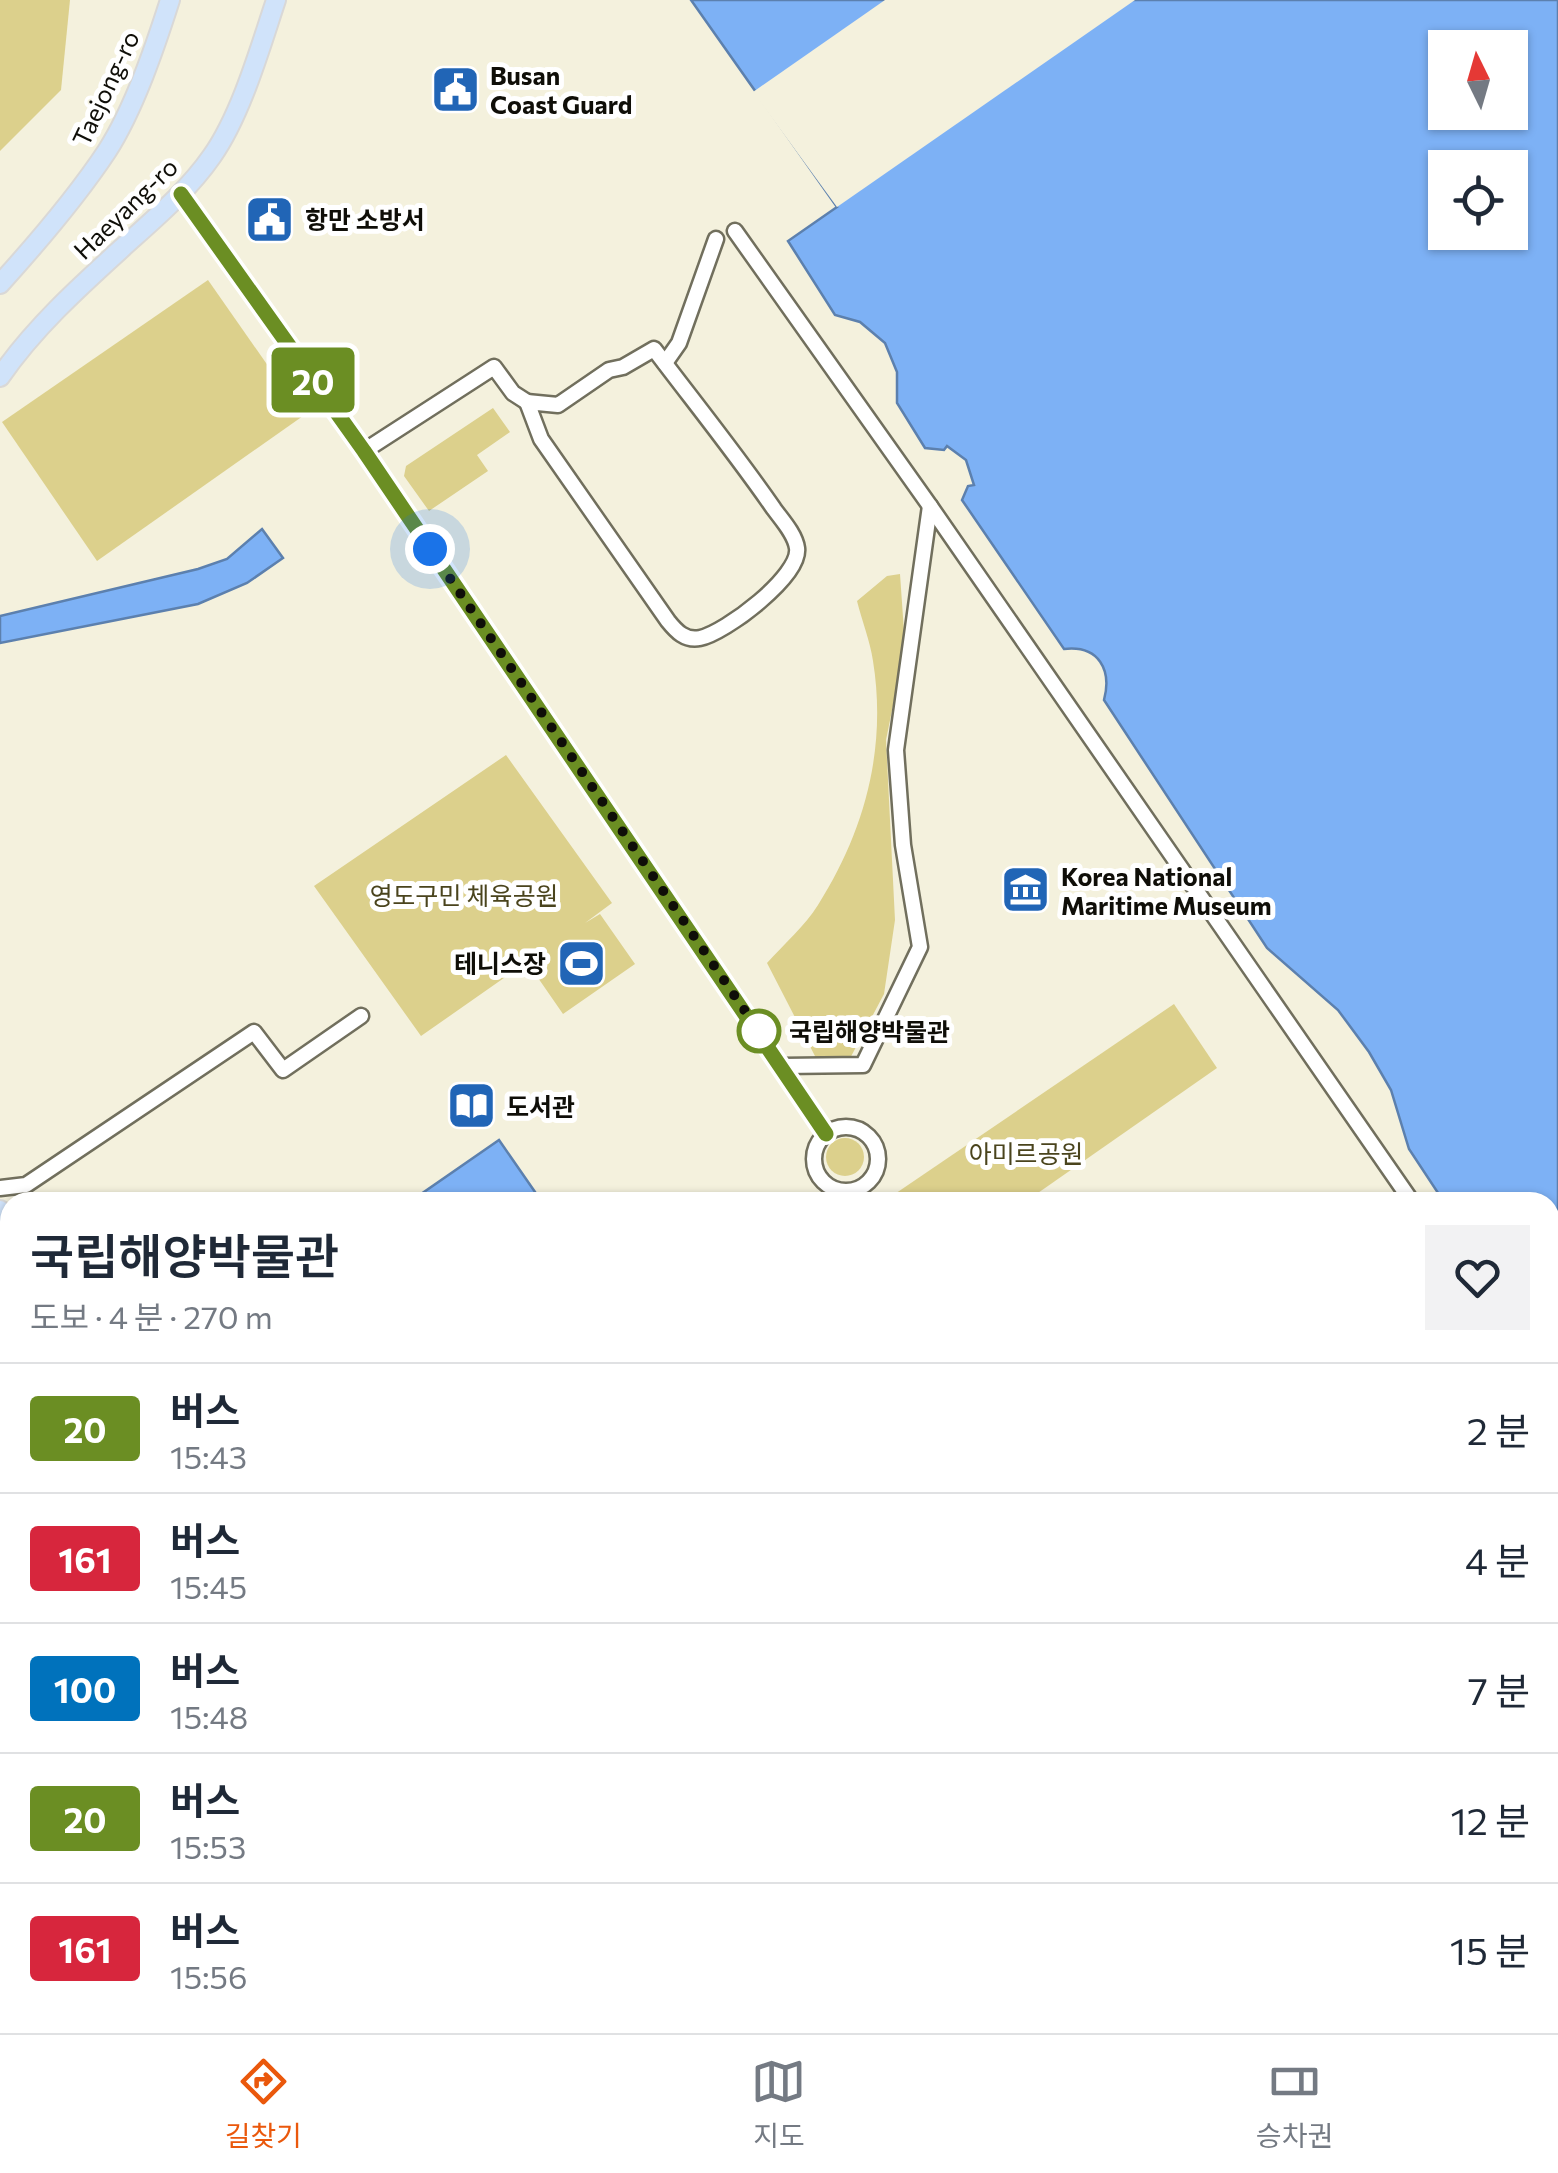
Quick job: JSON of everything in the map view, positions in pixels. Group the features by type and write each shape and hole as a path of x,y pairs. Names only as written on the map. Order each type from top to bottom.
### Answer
{"main road":[{"name":"Taejong-ro","path":"0,284 68,204 109,147 170,0"},
{"name":"Haeyang-ro","path":"0,377 18,351 86,280 181,194 214,154 235,110 276,0"}],"street":[{"path":"181,194 364,451 826,1134"},
{"path":"735,231 1405,1192"},
{"path":"665,363 679,343 716,239"},
{"path":"527,402 541,439 677,632 686,638 698,639 712,633 776,588 796,559 797,546 762,493 654,349 623,367 609,370 558,405 541,439"},
{"path":"364,451 494,366 513,393 527,402 558,405"},
{"path":"783,1066 863,1065 920,948 903,844 896,750 930,506"},
{"path":"0,1188 26,1185 254,1032 283,1070 361,1016"},
{"path":"835,1128 855,1128 872,1140 878,1159 864,1185 843,1190 824,1182 817,1173 814,1152 826,1134 835,1128"}],"green space":[{"path":"0,0 70,0 61,90 0,151"},
{"path":"208,280 303,416 97,561 2,422"},
{"path":"493,408 510,432 477,455 488,471 429,511 404,476 406,466"},
{"path":"900,574 905,646 886,740 895,920 884,994 846,1066 816,1058 767,963 818,905 860,818 874,757 877,693 872,654 857,601 887,576"},
{"name":"영도구민 체육공원","path":"506,755 612,903 585,923 600,914 635,964 563,1014 527,962 421,1036 314,886"},
{"name":"아미르공원","path":"1174,1004 1217,1068 1039,1192 898,1192"},
{"path":"845,1138 858,1144 864,1157 858,1170 845,1176 832,1170 826,1157 832,1144"}],"water":[{"path":"691,0 1558,0 1558,1192 1437,1192 1409,1149 1391,1090 1369,1052 1338,1010 1267,948 1104,700 1106,679 1100,662 1086,651 1064,649 962,500 968,486 974,485 966,460 947,446 944,450 925,448 897,403 897,372 885,343 860,322 835,315 788,241 837,207"},
{"path":"262,529 283,558 247,583 198,604 0,643 0,616 198,569 227,559"},
{"path":"499,1140 535,1192 424,1192"}],"pier":[{"path":"885,0 1135,0 837,207 753,92"}],"bus line":[{"name":"20","path":"181,194 364,451 826,1134"}],"place":[{"name":"Busan Coast Guard","path":"455,89"},
{"name":"항만 소방서","path":"270,219"},
{"name":"Korea National Maritime Museum","path":"1026,890"},
{"name":"테니스장","path":"581,963"},
{"name":"국립해양박물관","path":"759,1031"},
{"name":"도서관","path":"471,1106"}],"route":[{"path":"430,549 762,1036 759,1031"}]}
